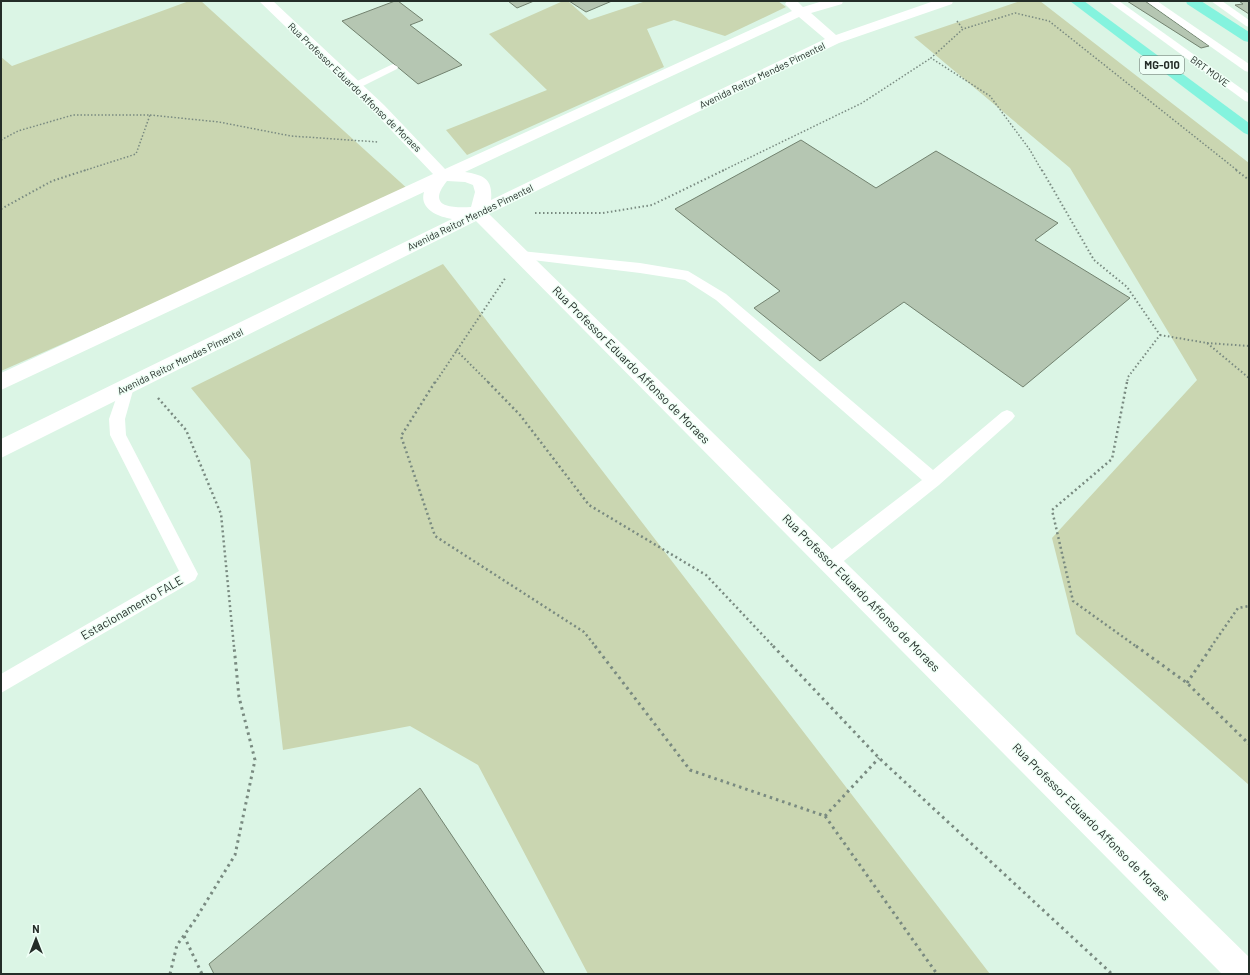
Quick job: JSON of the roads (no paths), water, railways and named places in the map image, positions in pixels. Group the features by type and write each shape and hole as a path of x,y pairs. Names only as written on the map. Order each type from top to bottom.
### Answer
{"highway":[{"name":"MG-010","path":"1076,1 1249,130"},
{"path":"1192,1 1243,29 1249,38"}],"street":[{"name":"Rua Professor Eduardo Affonso de Moraes","path":"265,1 416,145 443,176"},
{"path":"789,1 834,40"},
{"path":"1,382 800,12 836,1"},
{"name":"Avenida Reitor Mendes Pimentel","path":"1,449 478,213 834,40 941,2"},
{"path":"443,176 471,178 479,181 484,186 484,192 478,213 448,213 440,211 434,206 430,198 432,190 443,176"},
{"name":"Rua Professor Eduardo Affonso de Moraes","path":"478,213 1244,974"}],"lane":[{"name":"BRT MOVE","path":"1113,1 1249,99"},
{"name":"BRT MOVE","path":"1150,1 1249,69"},
{"path":"1216,1 1249,24"},
{"path":"355,86 393,67"},
{"path":"521,255 640,268 688,276 721,297 933,480"},
{"name":"Estacionamento FALE","path":"1,684 189,574 118,434 117,420 134,384"},
{"path":"829,562 933,480 1007,416"}]}
